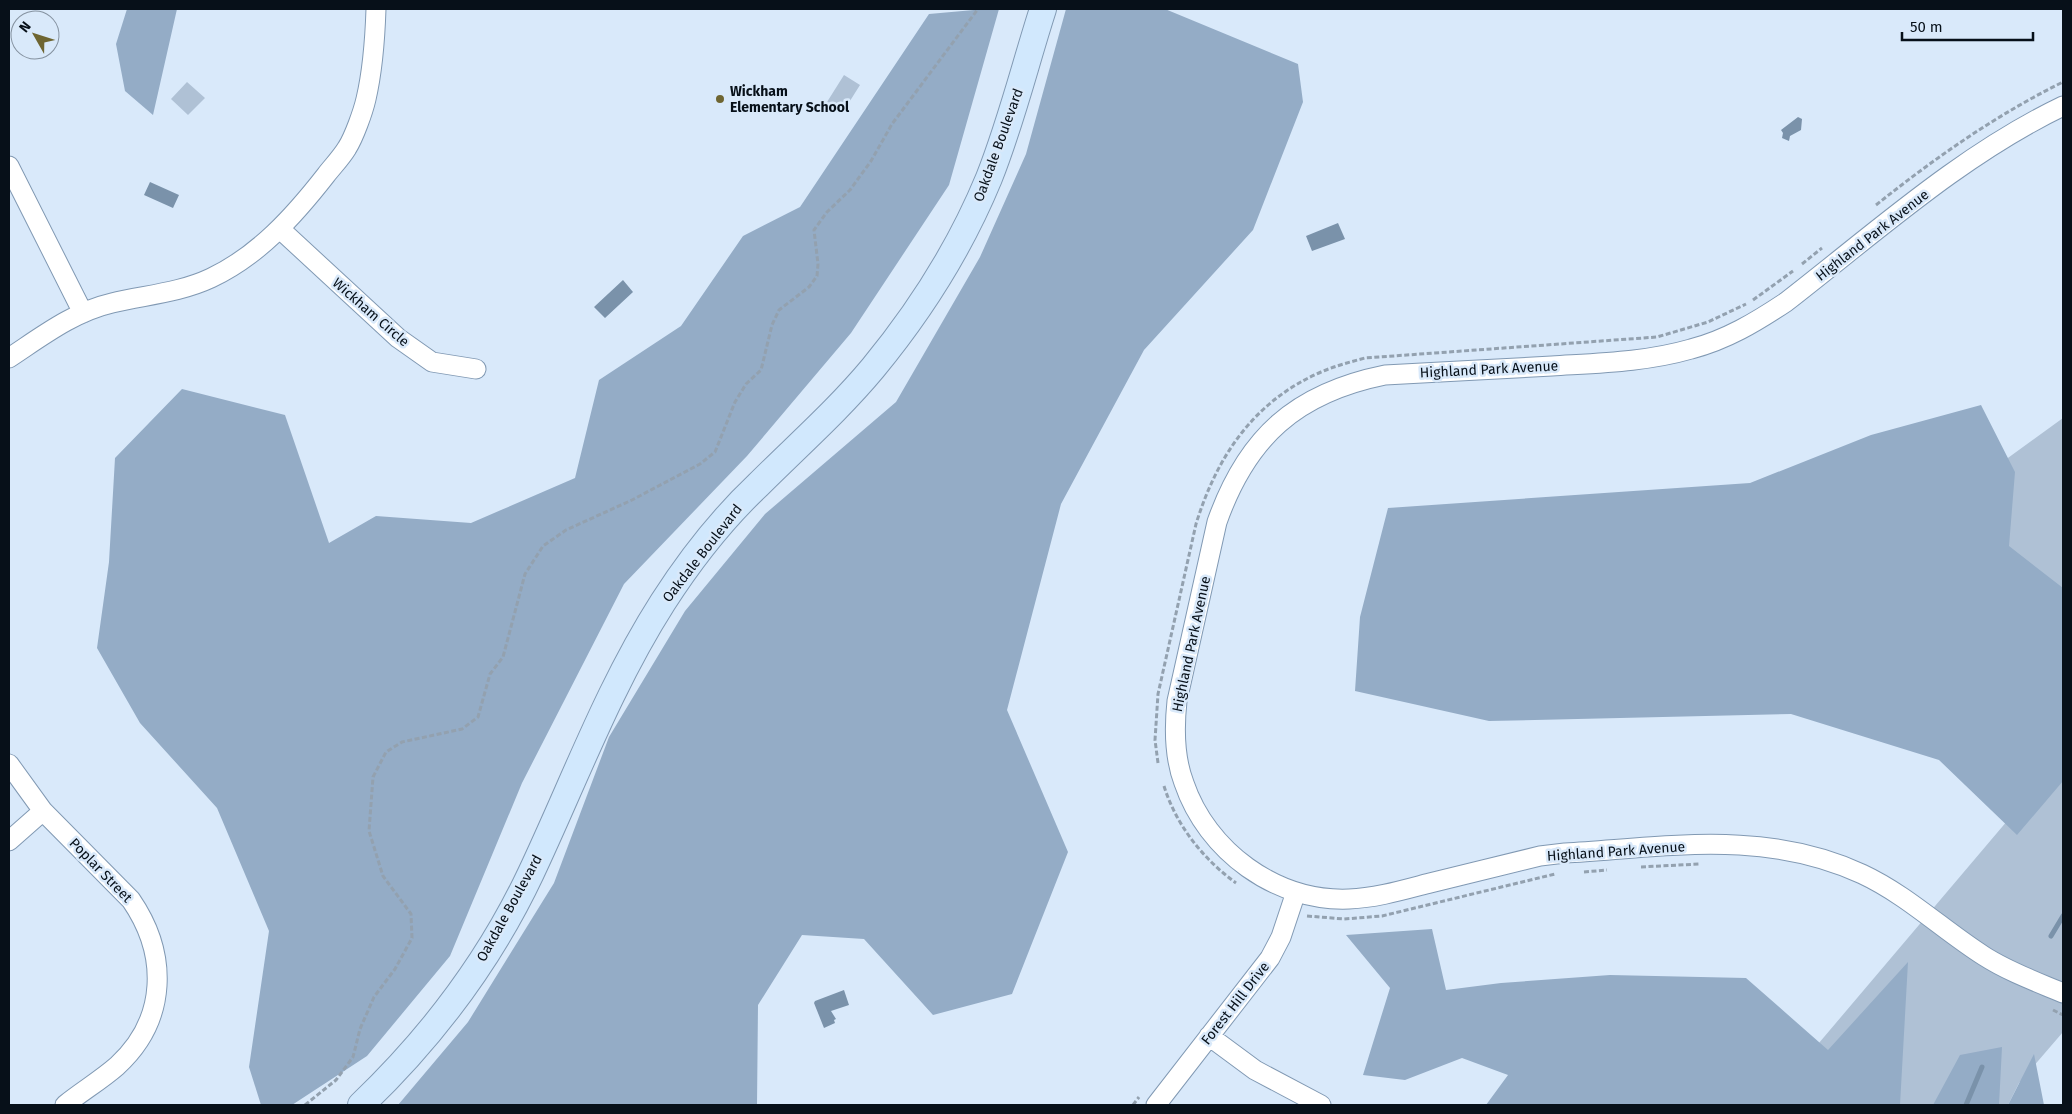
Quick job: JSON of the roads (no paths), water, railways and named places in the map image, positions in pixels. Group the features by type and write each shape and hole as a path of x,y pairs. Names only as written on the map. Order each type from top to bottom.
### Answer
{"main road":[{"name":"Oakdale Boulevard","path":"361,1105 406,1059 445,1012 466,984 495,938 530,875 614,686 636,645 665,599 691,562 736,507 820,425 872,368 890,346 938,276 961,236 990,175 1009,124 1043,9"}],"street":[{"path":"9,358 56,327 83,313 110,303 169,293 211,278 252,253 280,228 316,188 347,148 366,100 374,50 376,9"},
{"name":"Highland Park Avenue","path":"2063,106 2009,135 1966,162 1786,302 1760,320 1732,334 1693,349 1621,362 1385,375 1338,387 1313,399 1289,414 1254,448 1226,496 1217,522 1176,701 1174,724 1176,754 1183,782 1192,804 1208,830 1227,851 1249,870 1274,884 1296,892 1348,899 1377,897 1540,856 1565,853 1727,843 1770,847 1826,860 1863,875 1900,895 1985,957 2018,974 2063,993"},
{"path":"9,166 83,313"},
{"name":"Wickham Circle","path":"280,228 398,338 432,362 476,369"},
{"name":"Poplar Street","path":"9,764 43,811 131,900 142,917 152,939 157,964 157,988 152,1012 144,1031 133,1048 116,1066 65,1105"},
{"path":"9,841 43,811"},
{"name":"Forest Hill Drive","path":"1156,1105 1270,958 1281,937 1296,892"},
{"path":"1209,1036 1255,1070 1321,1105"}],"waterway":[{"path":"2051,936 2063,916"},
{"path":"1966,1105 1982,1067"}],"place":[{"name":"Wickham Elementary School","path":"720,99"}]}
